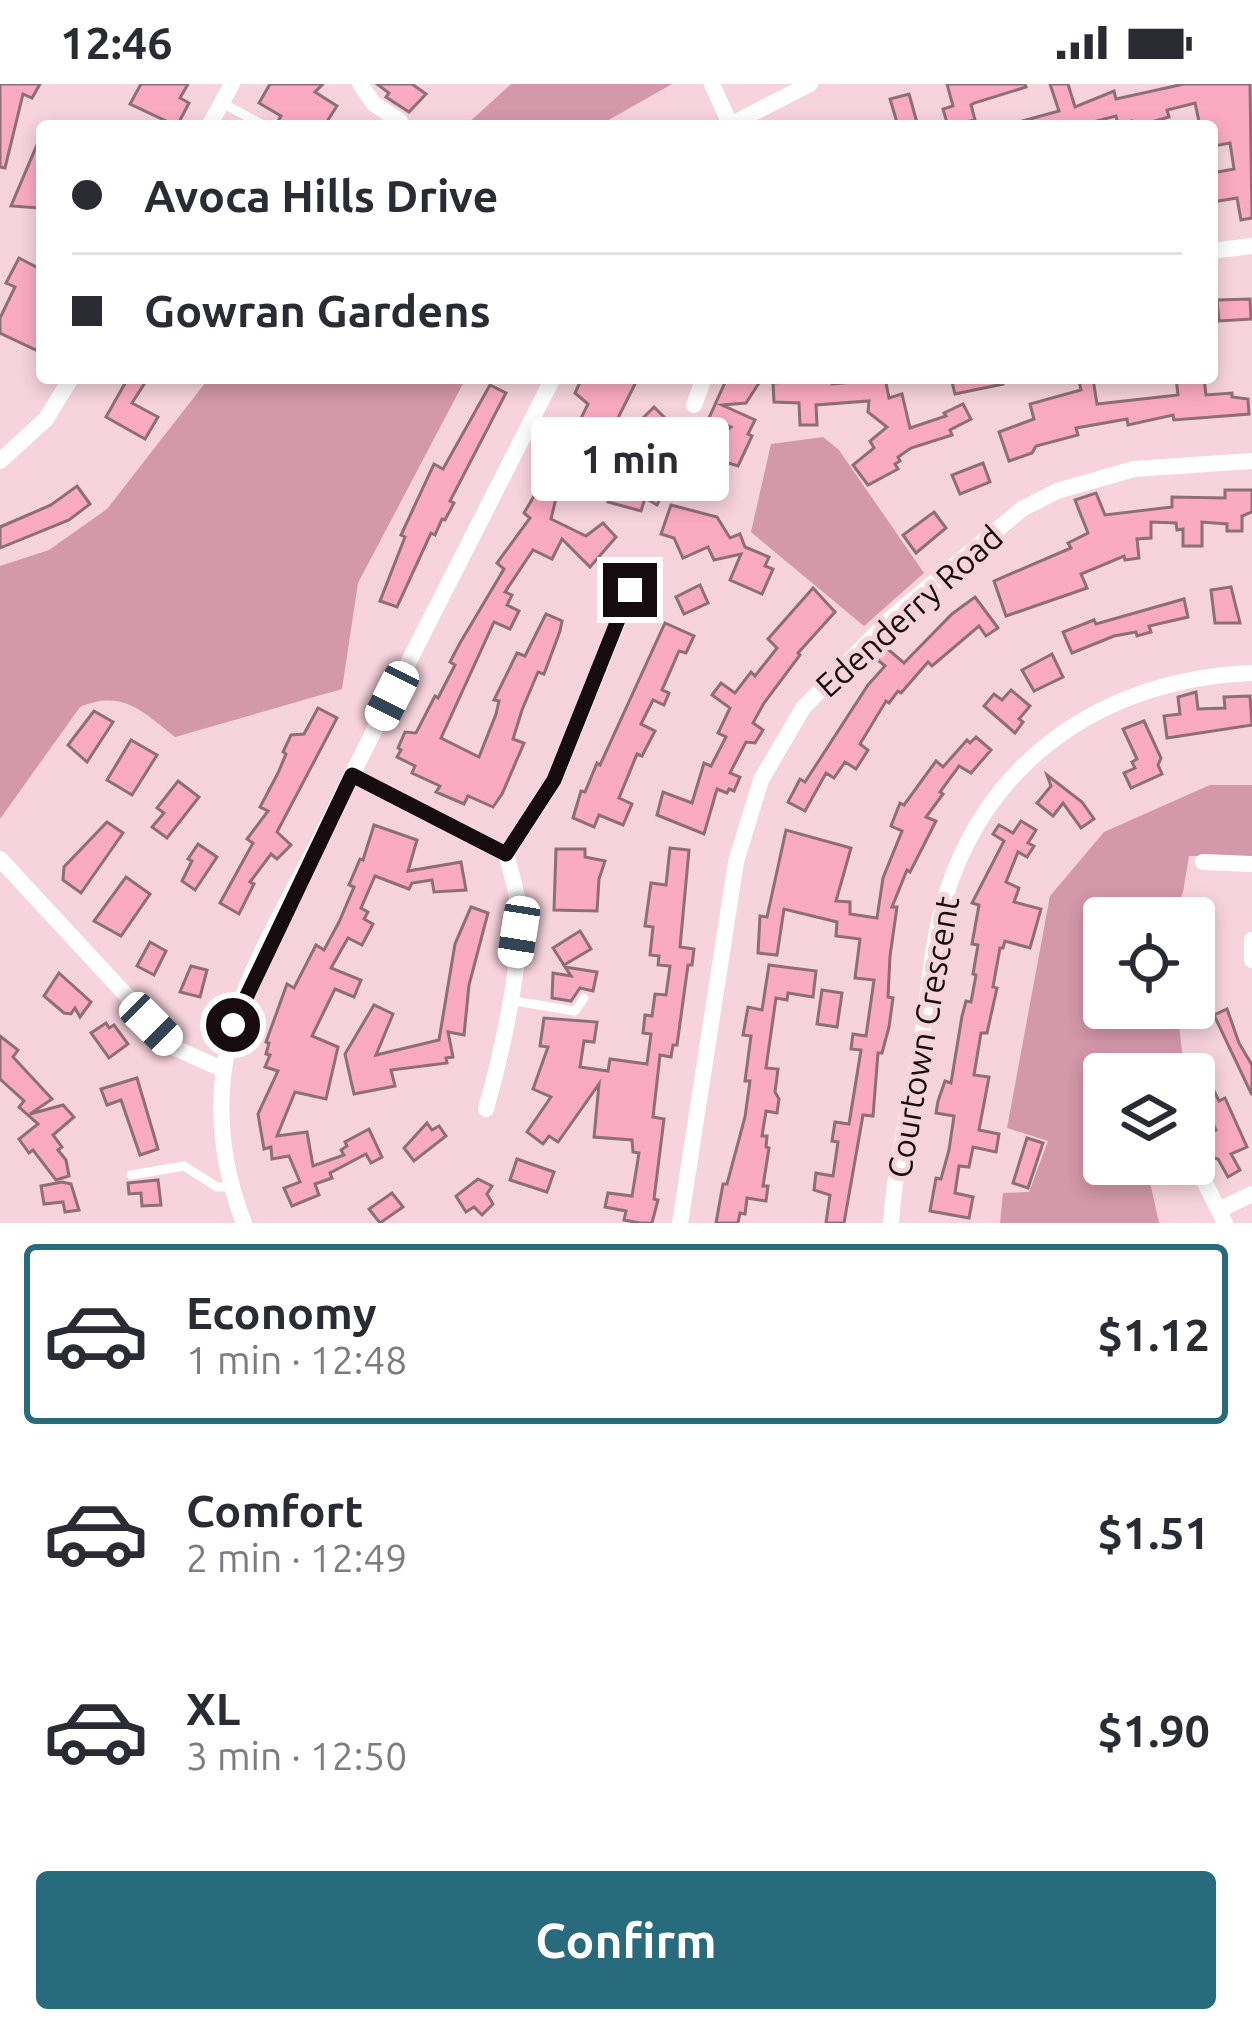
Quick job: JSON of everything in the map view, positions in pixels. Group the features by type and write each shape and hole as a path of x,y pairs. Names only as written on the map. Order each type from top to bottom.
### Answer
{"street":[{"path":"212,120 232,84"},
{"path":"360,84 374,104 398,120"},
{"path":"712,84 732,120"},
{"path":"742,120 810,84"},
{"path":"1218,250 1252,245"},
{"path":"0,461 46,419 66,384"},
{"path":"244,1223 223,1145 224,1070 233,1025 352,775 550,384"},
{"path":"694,405 702,384"},
{"name":"Edenderry Road","path":"680,1223 736,862 761,780 802,708 890,619 1022,509 1057,491 1134,469 1252,461"},
{"path":"486,1109 519,932 519,906 506,854 554,780 630,590"},
{"name":"Courtown Crescent","path":"891,1223 940,919 966,844 988,808 1052,737 1109,705 1156,686 1204,675 1252,673"},
{"path":"352,775 506,854"},
{"path":"0,860 175,1048 224,1070"},
{"path":"1203,862 1252,864"},
{"path":"1252,940 1252,960"},
{"path":"1206,1185 1222,1216 1252,1194"}],"lane":[{"path":"222,103 254,120"},
{"path":"508,1000 575,1011 584,998"},
{"path":"131,1175 184,1166 217,1187 232,1187"}],"shaded area":[{"path":"511,84 672,84 609,120 472,120"},
{"path":"204,384 463,384 358,583 342,689 175,737 121,702 80,707 0,819 0,566 49,550 107,509"},
{"path":"823,437 839,450 924,573 864,626 751,532 771,444"},
{"path":"1210,785 1252,785 1252,856 1189,856 1181,897 1083,897 1083,1029 1179,1029 1182,1053 1083,1053 1083,1185 1151,1185 1159,1223 1000,1223 1003,1193 1029,1192 1048,1141 1007,1128 1050,896 1104,832"}],"building":[{"path":"0,84 40,84 32,98 23,94 5,168 0,167"},
{"path":"141,84 188,84 180,98 189,103 180,120 164,120 130,104"},
{"path":"270,84 323,84 315,92 337,106 328,120 279,120 281,116 259,103"},
{"path":"377,84 412,84 426,94 409,112 386,97 389,93"},
{"path":"947,84 1026,87 974,103 975,120 946,120 943,109 953,106"},
{"path":"1050,84 1068,84 1075,107 1114,91 1116,99 1184,84 1250,84 1252,218 1241,220 1237,198 1218,201 1218,172 1234,169 1230,143 1218,145 1218,120 1199,120 1195,103 1167,110 1169,117 1159,120 1117,120 1116,116 1026,120 1059,111"},
{"path":"909,94 916,120 896,120 890,99"},
{"path":"36,147 36,208 11,206"},
{"path":"19,258 36,267 36,350 0,333 0,318 15,287 6,283"},
{"path":"1250,299 1251,319 1219,321 1218,300"},
{"path":"125,384 144,384 132,403 158,417 145,439 106,417"},
{"path":"579,384 635,384 618,418 597,430 591,427 557,494 551,519 586,536 603,523 616,537 590,567 562,539 552,559 533,550 505,592 512,595 507,605 519,611 510,629 494,622 441,738 479,757 496,714 499,701 494,700 517,653 525,656 546,614 562,621 544,674 538,672 522,710 513,739 524,743 502,794 493,807 468,796 464,804 436,792 440,786 412,773 415,766 397,757 398,748 405,732 416,733 435,696 438,698 455,665 450,662 504,569 497,563 530,518 524,513 564,435 571,439 588,404 575,393"},
{"path":"724,384 758,384 746,403 722,405 755,420 738,466 725,462 699,484 689,471 731,427 709,418"},
{"path":"773,384 886,384 889,398 902,394 910,428 946,416 944,413 963,404 971,419 950,430 952,435 911,448 898,457 898,469 868,485 853,465 874,448 870,441 887,427 868,412 869,401 816,405 817,425 800,425 799,403 774,402"},
{"path":"952,384 1003,384 955,394"},
{"path":"1080,384 1094,384 1097,404 1178,395 1177,384 1205,384 1206,395 1232,393 1232,397 1248,399 1249,414 1174,420 1173,415 1128,425 1127,419 1076,428 1078,435 1036,446 1032,453 1009,461 999,432 1034,419 1030,404 1081,390"},
{"path":"490,385 506,393 450,501 454,503 435,535 431,533 397,607 380,601 405,537 401,535 434,464 443,469"},
{"path":"654,407 678,431 657,454 640,438 648,425 642,419"},
{"path":"983,463 990,482 960,494 952,475"},
{"path":"651,472 669,481 657,505 645,498 641,511 608,502 614,482 644,486"},
{"path":"77,486 90,504 69,520 0,548 0,527 51,505"},
{"path":"1225,490 1252,490 1252,512 1242,516 1242,531 1202,522 1202,546 1183,546 1183,529 1177,530 1176,523 1151,522 1151,538 1137,539 1139,558 1125,560 1124,556 1081,574 1087,588 1006,616 994,581 1071,548 1068,543 1088,533 1075,500 1096,493 1105,515 1172,507 1172,497 1225,498"},
{"path":"671,505 717,517 730,538 740,534 745,547 769,557 765,566 773,569 762,594 730,580 741,554 714,560 708,547 683,558 674,538 661,534"},
{"path":"934,512 946,528 916,553 903,535"},
{"path":"700,585 708,603 684,614 676,597"},
{"path":"1231,587 1240,623 1215,623 1211,590"},
{"path":"813,588 835,612 798,653 764,703 753,723 763,730 755,743 746,742 730,773 740,777 734,791 717,789 704,834 657,815 663,792 692,803 704,763 711,766 726,737 718,733 730,708 712,695 721,683 735,693 751,672 755,676 777,648 768,639"},
{"path":"975,597 998,628 986,636 979,626 932,666 928,662 901,693 886,701 860,744 868,750 856,769 845,762 834,778 826,773 805,811 788,802 885,666 873,656 879,648 883,645 904,663"},
{"path":"1184,599 1188,617 1149,626 1151,632 1137,636 1136,632 1114,636 1072,653 1063,632 1094,620 1096,624"},
{"path":"665,623 694,636 686,653 679,651 662,690 669,693 664,705 653,700 641,724 655,731 642,756 637,754 619,798 632,804 623,825 599,815 594,827 573,818 581,791 585,792 597,763 600,765"},
{"path":"1052,654 1063,677 1034,691 1022,670"},
{"path":"1011,690 1030,706 1015,733 984,706 994,694 1002,700"},
{"path":"1196,692 1198,709 1225,708 1224,697 1250,696 1252,725 1167,738 1164,716 1180,714 1178,697"},
{"path":"318,708 337,718 277,832 291,845 277,859 271,854 250,882 254,884 239,914 220,903 253,843 247,839 268,811 260,807 291,735 304,734"},
{"path":"94,711 113,722 87,762 68,745"},
{"path":"1144,721 1161,758 1162,774 1131,788 1124,773 1135,768 1132,762 1137,759 1123,729"},
{"path":"976,737 991,750 971,773 959,766 940,792 926,817 936,821 892,907 897,907 888,997 893,998 882,1053 878,1053 873,1116 863,1115 844,1223 826,1223 830,1195 814,1190 816,1173 833,1176 838,1142 832,1141 835,1122 849,1124 861,1050 851,1049 853,1034 866,1036 874,980 855,978 860,939 836,936 837,922 784,909 777,955 758,953 760,916 767,917 786,830 851,848 836,901 850,902 850,914 877,918 883,878 902,831 891,826 900,803 904,805 936,761 943,767 967,740 970,743"},
{"path":"131,740 157,755 132,795 107,780"},
{"path":"1047,775 1082,802 1094,819 1081,828 1063,803 1053,816 1037,803 1051,786"},
{"path":"178,781 199,797 167,838 152,827 164,813 157,808"},
{"path":"1021,821 1036,830 1028,843 1034,846 1027,857 1018,852 1006,882 1019,888 1014,902 1041,909 1030,948 1005,941 1000,948 993,987 997,988 987,1033 981,1033 974,1075 989,1077 979,1130 999,1134 996,1152 973,1147 969,1167 959,1166 955,1193 973,1197 969,1218 930,1211 954,1116 936,1113 938,1101 945,1081 951,1083 962,1016 966,1001 971,1002 976,975 978,945 972,944 979,905 972,903 1004,841 993,834 999,825 1013,833"},
{"path":"107,822 123,833 81,893 63,880 64,867"},
{"path":"374,825 417,840 408,871 461,862 466,890 434,892 432,880 412,883 409,889 375,876 361,908 368,912 364,919 373,924 362,945 348,938 331,968 361,980 354,997 335,989 312,1036 338,1047 326,1099 295,1092 277,1136 307,1132 313,1166 344,1155 345,1142 369,1129 382,1157 371,1163 366,1154 330,1173 332,1178 315,1184 319,1195 292,1206 284,1188 300,1182 289,1156 272,1159 271,1147 264,1149 258,1114 278,1071 265,1067 270,1055 266,1042 287,984 294,988 316,945 324,950 339,922"},
{"path":"198,844 217,857 195,890 182,881"},
{"path":"670,848 689,850 680,947 694,949 677,1045 671,1057 660,1055 653,1117 664,1119 654,1199 658,1200 652,1223 640,1223 624,1220 626,1211 605,1207 608,1193 632,1196 639,1153 633,1152 632,1140 594,1137 599,1084 558,1142 549,1136 543,1144 527,1132 551,1097 533,1089 548,1047 540,1046 544,1018 597,1022 594,1042 584,1041 580,1067 608,1071 610,1059 647,1064 651,1034 643,1033 645,1015 652,1016 655,994 666,995 670,966 658,965 659,956 650,955 653,927 645,926 651,883 666,885"},
{"path":"556,849 585,849 585,857 605,861 597,911 554,910"},
{"path":"126,877 150,894 121,936 94,921"},
{"path":"471,907 488,913 469,985 464,1035 448,1032 453,1057 446,1058 447,1063 391,1070 395,1086 354,1094 345,1054 374,1005 393,1014 376,1055 439,1040 455,944"},
{"path":"580,931 591,949 564,965 553,948"},
{"path":"150,942 166,951 154,975 137,966"},
{"path":"769,965 816,971 813,997 788,993 787,1000 776,998 766,1068 778,1069 775,1092 779,1099 777,1113 766,1111 762,1136 767,1136 769,1148 763,1186 768,1186 766,1201 747,1198 738,1223 716,1223 745,1117 751,1036 743,1035 748,1007 762,1010"},
{"path":"191,966 207,970 200,997 180,992"},
{"path":"565,967 597,972 593,991 580,988 571,1001 552,998 553,973 571,976"},
{"path":"59,973 91,1002 80,1017 75,1008 71,1014 64,1013 44,996"},
{"path":"822,990 842,993 837,1027 817,1024"},
{"path":"1227,1009 1252,1065 1252,1095 1215,1017"},
{"path":"106,1023 109,1028 114,1025 128,1044 109,1058 91,1033"},
{"path":"0,1036 18,1050 13,1057 52,1099 30,1114 63,1105 74,1117 53,1135 62,1147 58,1150 69,1176 56,1180 19,1139 38,1124 19,1107 24,1101 0,1079"},
{"path":"137,1078 158,1149 140,1155 121,1100 107,1105 101,1089"},
{"path":"1215,1093 1219,1101 1225,1098 1247,1147 1231,1154 1240,1170 1228,1177 1215,1158"},
{"path":"427,1123 432,1130 439,1126 446,1136 414,1161 404,1148"},
{"path":"1027,1138 1043,1143 1028,1188 1013,1183"},
{"path":"517,1159 554,1172 547,1192 510,1180"},
{"path":"478,1179 492,1186 487,1194 493,1204 482,1215 474,1207 466,1212 456,1196"},
{"path":"158,1180 161,1205 142,1206 141,1193 129,1194 128,1183"},
{"path":"71,1184 79,1210 65,1212 63,1202 44,1204 41,1186"},
{"path":"392,1193 403,1207 380,1223 369,1209"}],"route":[{"path":"233,1025 352,775 506,854 554,780 630,590"}]}
